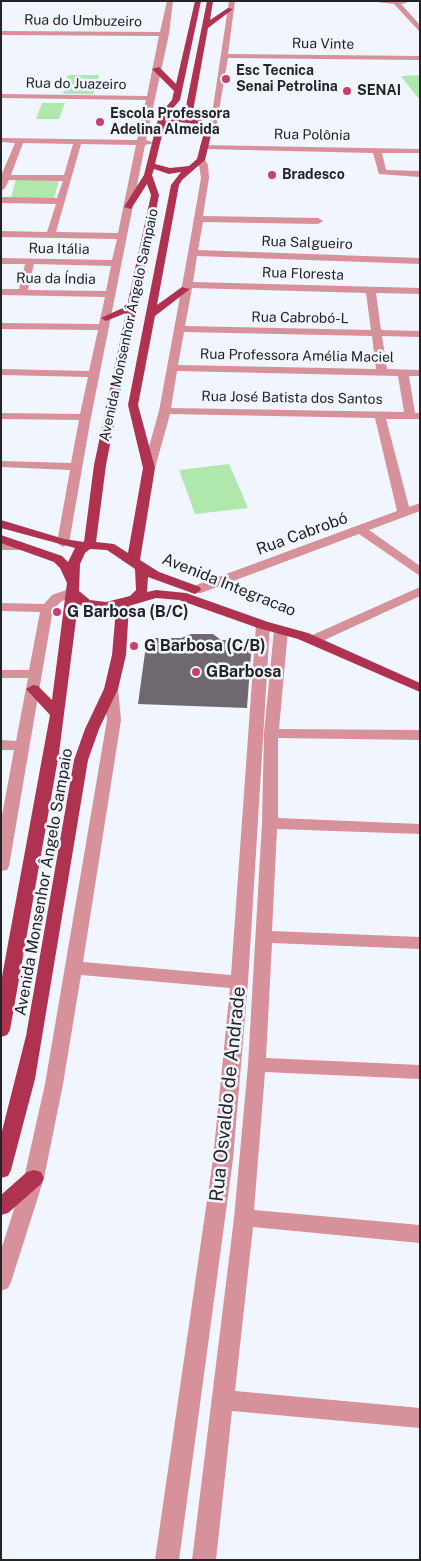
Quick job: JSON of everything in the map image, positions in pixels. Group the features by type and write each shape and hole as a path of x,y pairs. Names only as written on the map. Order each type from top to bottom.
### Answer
{"main road":[{"path":"128,207 150,170 163,115 176,100 198,1"},
{"path":"208,131 197,122 189,111 210,1"},
{"path":"205,27 231,5"},
{"path":"156,69 178,91"},
{"path":"161,125 179,120 197,122"},
{"name":"Avenida Monsenhor Ângelo Sampaio","path":"1,1170 35,1036 81,760 92,729 111,689 129,602 142,590 143,578 137,564 149,468 133,405 148,316 176,182 199,158 208,131"},
{"path":"150,170 169,171 199,158"},
{"name":"Avenida Monsenhor Ângelo Sampaio","path":"1,1030 38,836 57,714 76,556 90,543 100,465 156,195 150,170"},
{"path":"148,316 186,287"},
{"path":"105,323 133,307"},
{"path":"1,524 63,543 110,547 137,564"},
{"path":"1,540 58,559 66,567 80,602 106,606 129,602 147,595 174,594 263,625 308,638 420,688"},
{"name":"Avenida Integracao","path":"137,564 154,575 272,617 289,625 308,638"},
{"path":"33,689 57,714"},
{"path":"1,1207 34,1178"}],"street":[{"name":"Avenida Monsenhor Ângelo Sampaio","path":"63,543 85,417 156,69 165,34 170,1"},
{"path":"370,1 407,1"},
{"path":"395,2 417,22 420,30"},
{"name":"Avenida Monsenhor Ângelo Sampaio","path":"208,131 212,128 216,114 231,5"},
{"name":"Rua do Umbuzeiro","path":"1,33 165,34"},
{"name":"Rua Vinte","path":"225,56 420,58"},
{"name":"Rua do Juazeiro","path":"1,96 151,98"},
{"path":"1,140 19,143"},
{"path":"1,188 19,143"},
{"path":"1,144 156,145"},
{"path":"51,235 66,178 78,144"},
{"path":"377,151 380,168 384,173 420,174"},
{"name":"Rua Polônia","path":"199,158 377,151 420,152"},
{"name":"Avenida Monsenhor Ângelo Sampaio","path":"149,468 165,411 193,253 205,170 199,158"},
{"path":"5,177 66,178"},
{"path":"1,200 60,202"},
{"path":"198,219 318,221"},
{"path":"1,234 122,236"},
{"name":"Rua Salgueiro","path":"193,253 420,261"},
{"name":"Rua Itália","path":"1,261 116,263"},
{"path":"23,292 30,262"},
{"name":"Rua Floresta","path":"186,287 420,291"},
{"path":"371,290 382,373"},
{"name":"Rua da Índia","path":"1,292 111,294"},
{"path":"1,326 105,323"},
{"name":"Rua Cabrobó-L","path":"180,329 420,334"},
{"name":"Rua Professora Amélia Maciel","path":"173,368 420,374"},
{"path":"1,372 95,374"},
{"path":"403,373 415,416"},
{"name":"Rua José Batista dos Santos","path":"165,411 415,416"},
{"path":"380,415 404,513"},
{"path":"1,416 85,417"},
{"path":"1,464 76,467"},
{"name":"Rua Cabrobó","path":"196,590 420,507"},
{"path":"361,530 420,572"},
{"path":"1,546 22,546"},
{"path":"1,866 4,831 33,689 34,674 47,608 72,586"},
{"path":"308,638 420,590"},
{"path":"1,607 47,608"},
{"name":"Rua Osvaldo de Andrade","path":"167,1560 223,1159 239,982 263,625"},
{"name":"Rua Osvaldo de Andrade","path":"204,1560 221,1400 244,1218 258,1065 270,823 271,733 281,630"},
{"path":"1,674 34,674"},
{"path":"1,1282 34,1178 54,1084 114,720 111,689"},
{"path":"271,733 420,735"},
{"path":"1,745 22,746"},
{"path":"270,823 420,829"},
{"path":"264,937 420,942"},
{"path":"74,968 239,982"},
{"path":"258,1065 420,1072"},
{"path":"244,1218 420,1234"},
{"path":"221,1400 420,1418"}],"green space":[{"path":"68,75 99,75 93,94 63,94"},
{"path":"420,75 420,98 418,98 401,76"},
{"path":"42,103 65,103 59,119 36,119"},
{"path":"16,179 59,179 54,199 11,198"},
{"path":"229,464 248,508 195,514 179,470"}],"building":[{"name":"GBarbosa","path":"191,634 213,634 221,640 252,640 247,708 138,704 147,638 181,638"}],"place":[{"name":"Esc Tecnica Senai Petrolina","path":"226,79"},
{"name":"SENAI","path":"347,91"},
{"name":"Escola Professora Adelina Almeida","path":"100,122"},
{"name":"Bradesco","path":"272,175"},
{"name":"G Barbosa (B/C)","path":"57,612"},
{"name":"G Barbosa (C/B)","path":"134,646"},
{"name":"GBarbosa","path":"196,672"}]}
